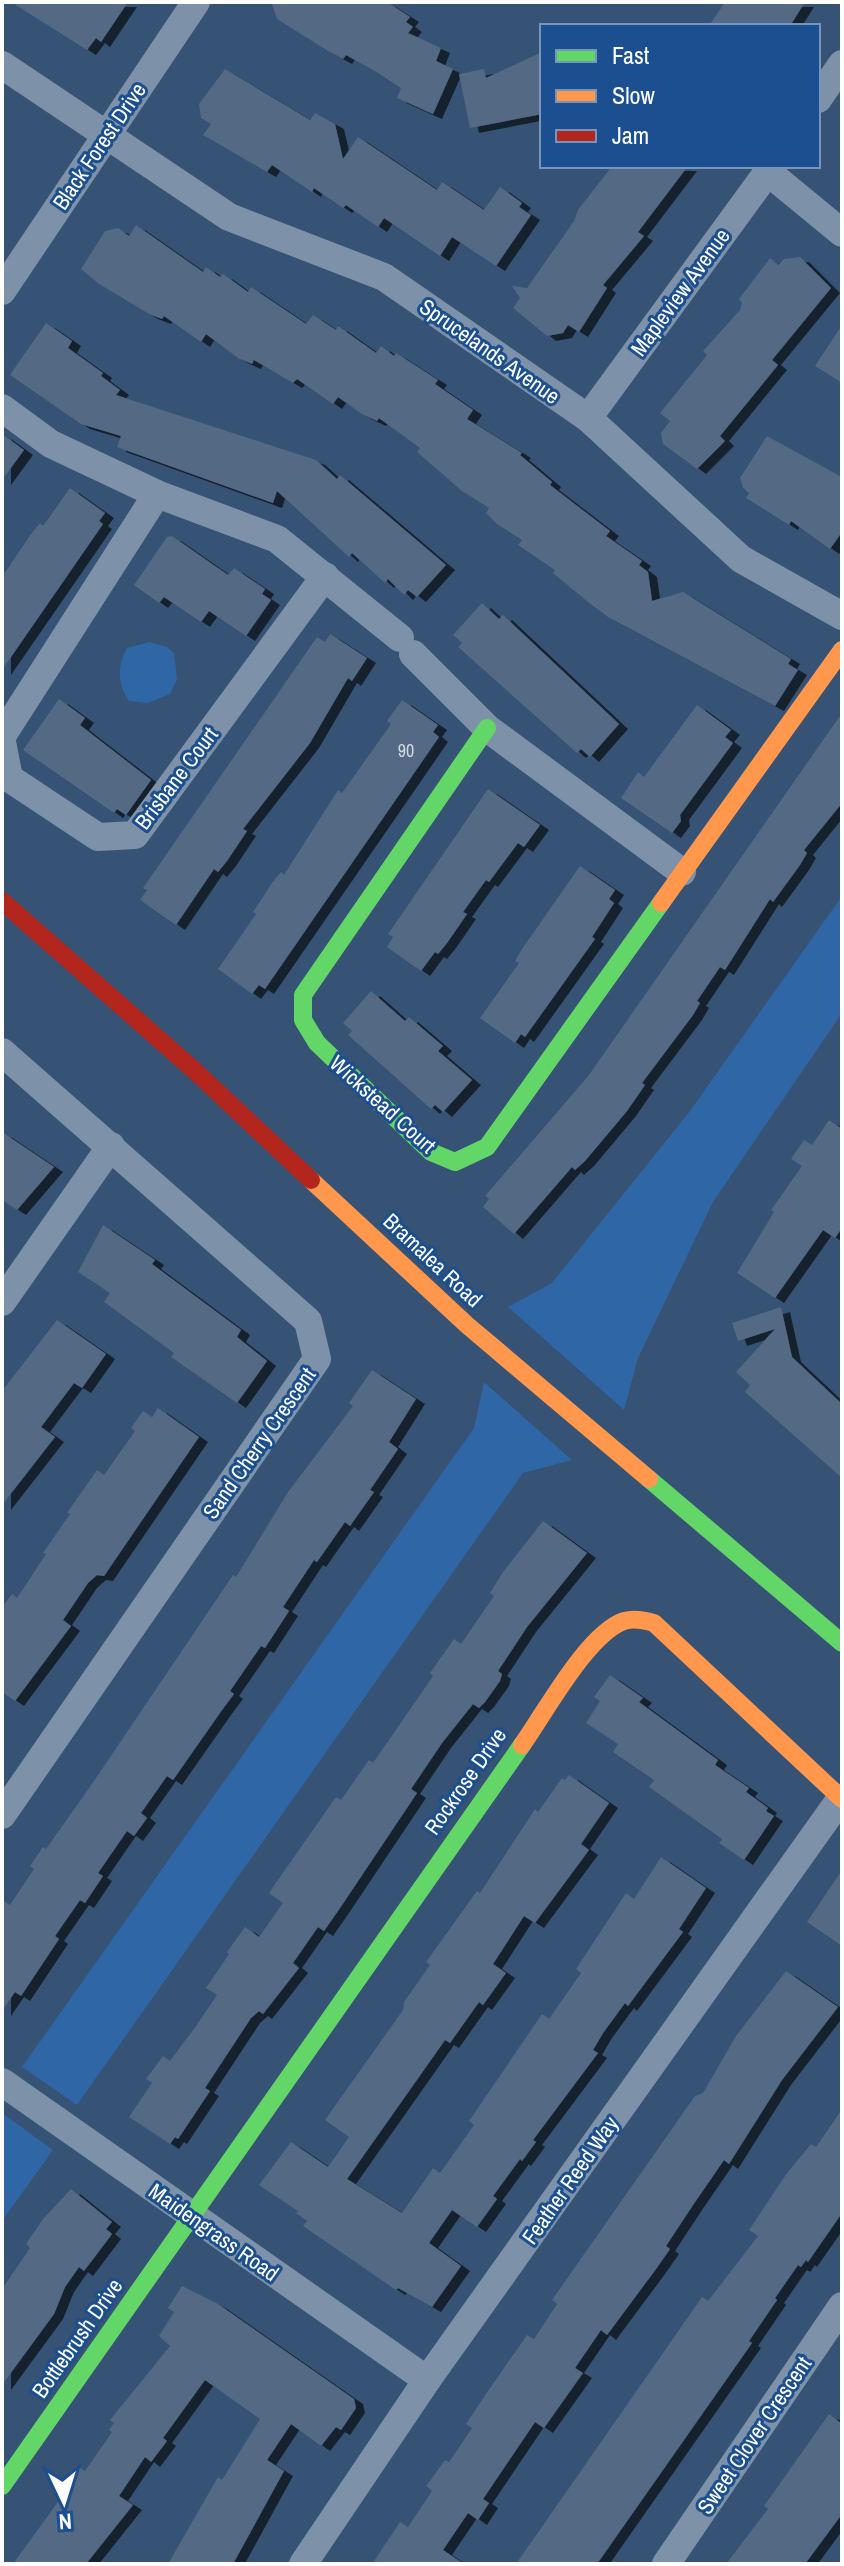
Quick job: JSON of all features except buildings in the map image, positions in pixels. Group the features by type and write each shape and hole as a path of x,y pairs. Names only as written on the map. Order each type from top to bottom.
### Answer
{"street":[{"name":"Black Forest Drive","path":"2,291 196,2"},
{"path":"820,96 842,64"},
{"name":"Sprucelands Avenue","path":"2,65 105,137 229,217 384,277 588,418 741,559 842,616"},
{"path":"770,169 842,233"},
{"name":"Mapleview Avenue","path":"588,418 770,169"},
{"path":"2,408 51,444 157,494 277,539 406,646 487,728 682,872"},
{"path":"2,736 157,494"},
{"name":"Brisbane Court","path":"2,742 9,778 98,837 135,835 325,576"},
{"name":"Wickstead Court","path":"487,728 303,995 303,1020 317,1043 431,1152 455,1162 487,1147 842,650"},
{"name":"Bramalea Road","path":"2,901 207,1082 467,1325 842,1643"},
{"name":"Sand Cherry Crescent","path":"2,1052 308,1321 317,1359 2,1815"},
{"path":"2,1302 111,1146"},
{"name":"Rockrose Drive","path":"192,2217 480,1800 598,1637 616,1623 637,1617 654,1623 842,1798"},
{"name":"Feather Reed Way","path":"303,2564 427,2380 842,1798"},
{"name":"Maidengrass Road","path":"2,2082 427,2380"},
{"name":"Bottlebrush Drive","path":"2,2486 192,2217"},
{"name":"Sweet Clover Crescent","path":"666,2564 842,2306"}],"shaded area":[{"path":"149,642 167,647 174,653 177,679 170,694 148,703 129,701 120,681 121,661 127,648"},
{"path":"842,896 842,1013 713,1202 638,1358 624,1410 508,1307 552,1283 690,1111"},
{"path":"484,1382 572,1460 523,1473 77,2105 22,2067 474,1428"},
{"path":"2,2113 53,2150 2,2221"}],"traffic: fast":[{"path":"487,728 303,995 303,1020 317,1043 431,1152 455,1162 487,1147 661,903"},
{"path":"649,1479 842,1643"},
{"path":"2,2486 522,1745"}],"traffic: slow":[{"path":"661,903 842,650"},
{"path":"311,1180 467,1325 649,1479"},
{"path":"522,1745 568,1676 596,1641 624,1621 643,1620 654,1623 842,1799"}],"traffic: jam":[{"path":"2,901 195,1071 311,1180"}]}
